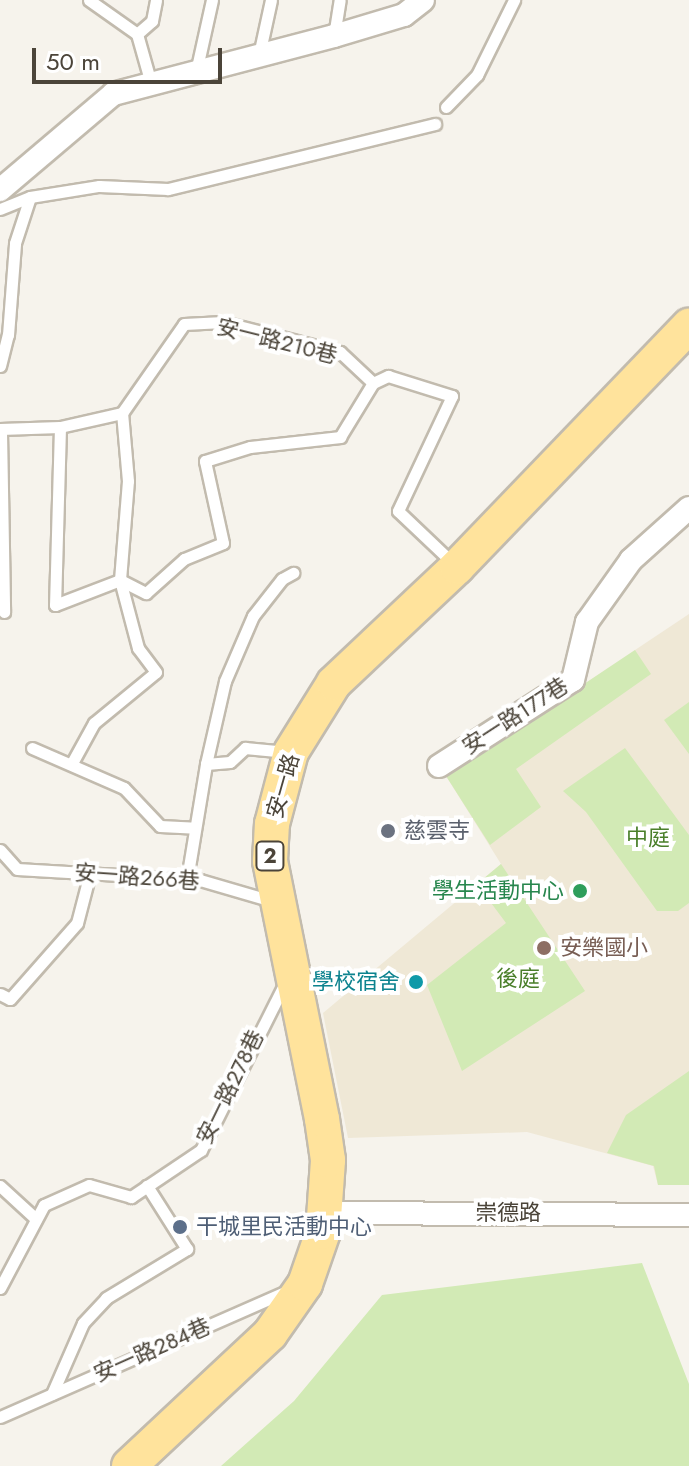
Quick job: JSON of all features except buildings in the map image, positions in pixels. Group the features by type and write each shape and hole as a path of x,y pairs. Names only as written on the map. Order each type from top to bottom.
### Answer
{"main road":[{"name":"安一路","path":"129,1466 247,1361 305,1284 326,1213 324,1133 270,842 291,752 334,683 457,567 689,326"}],"street":[{"path":"0,190 113,94 150,80 196,73 334,36 423,0"},
{"name":"安一路177巷","path":"439,766 573,680 587,622 631,560 689,508"},
{"name":"崇德路","path":"326,1213 689,1215"}],"lane":[{"path":"137,34 152,21 156,0"},
{"path":"196,73 212,0"},
{"path":"259,56 271,0"},
{"path":"334,36 340,0"},
{"path":"446,107 477,75 514,0"},
{"path":"95,3 137,34 150,80"},
{"path":"0,209 30,197 99,186 168,189 435,124"},
{"path":"0,366 8,335 15,243 30,197"},
{"name":"安一路210巷","path":"122,413 184,324 223,322 340,352 373,383"},
{"path":"60,427 55,605 120,580 146,593 184,559 223,543 205,461 250,447 340,437 373,383 388,376 452,396 398,511 457,567"},
{"path":"1,613 1,430 60,427 122,413 128,481 120,580 138,648 156,672 94,723 72,763"},
{"path":"187,879 206,764 225,681 253,616 282,579 293,573"},
{"path":"32,748 124,788 160,826 195,828"},
{"path":"206,764 230,762 245,748 291,752"},
{"name":"安一路266巷","path":"2,857 17,869 187,879 279,903"},
{"path":"0,994 10,999 77,923 90,873"},
{"name":"安一路278巷","path":"147,1186 201,1150 292,969"},
{"path":"0,1288 44,1205 89,1185 131,1197 147,1186 187,1249 106,1298 83,1323 52,1394"},
{"path":"0,1186 36,1219"},
{"name":"安一路284巷","path":"0,1417 305,1284"}],"shaded area":[{"name":"安樂國小","path":"689,614 689,1185 658,1185 653,1166 527,1132 348,1138 323,1013 501,864 446,776"}],"green space":[{"path":"635,650 651,674 516,769 541,807 490,845 446,776"},
{"path":"689,702 689,754 664,720"},
{"name":"中庭","path":"625,748 689,835 689,903 678,911 657,911 586,812 563,791"},
{"name":"後庭","path":"501,864 585,991 462,1071 427,985 506,923 477,884"},
{"path":"689,1071 689,1185 658,1185 654,1166 607,1153 626,1115"},
{"path":"642,1263 689,1384 689,1466 221,1466 294,1401 382,1295"}],"place":[{"name":"慈雲寺","path":"388,831"},
{"name":"學生活動中心","path":"580,891"},
{"name":"安樂國小","path":"544,948"},
{"name":"學校宿舍","path":"416,982"},
{"name":"干城里民活動中心","path":"180,1227"}]}
